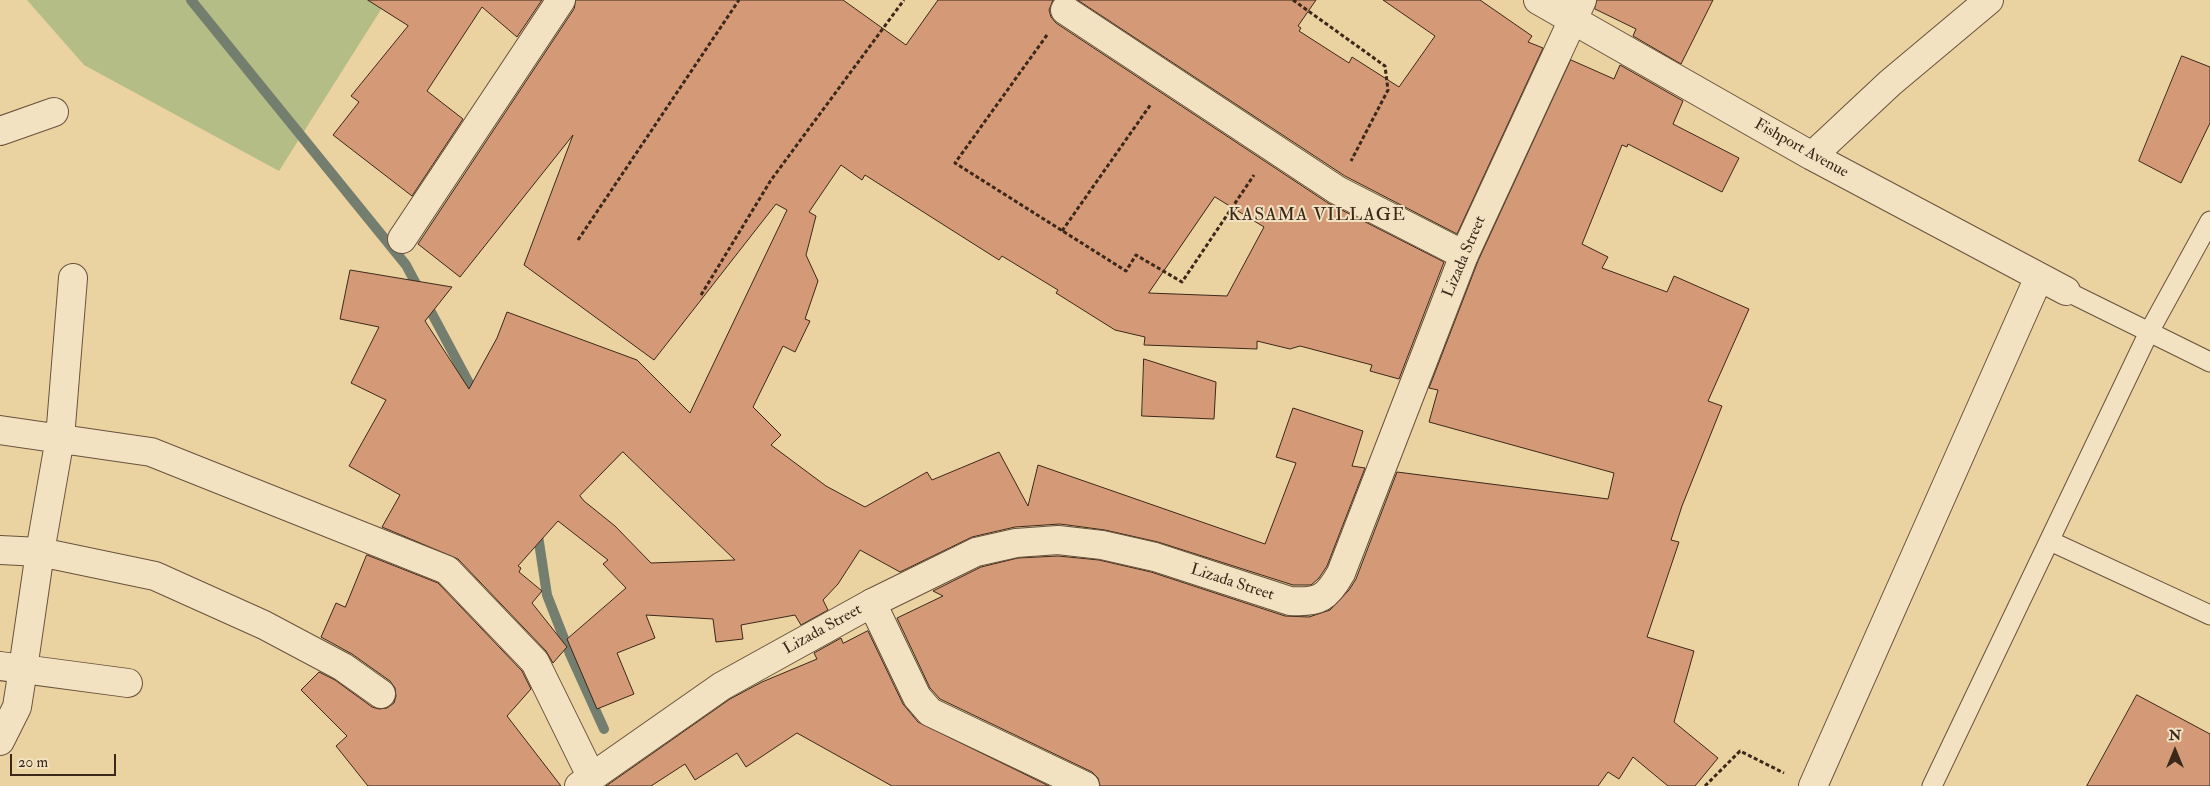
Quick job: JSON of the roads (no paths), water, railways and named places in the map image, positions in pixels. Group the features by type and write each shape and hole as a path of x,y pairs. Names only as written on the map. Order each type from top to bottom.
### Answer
{"street":[{"path":"402,239 561,0"},
{"name":"Fishport Avenue","path":"1538,0 1578,10 1812,156 2066,291"},
{"path":"1812,156 1890,83 1988,0"},
{"path":"1065,10 1336,190 1464,255"},
{"name":"Lizada Street","path":"585,781 722,686 872,602 976,552 1016,543 1058,540 1102,545 1155,557 1290,601 1306,602 1322,598 1333,587 1341,573 1464,255 1578,10"},
{"path":"0,131 54,112"},
{"path":"1802,782 2039,277"},
{"path":"0,740 17,708 12,668 40,552 60,438 73,278"},
{"path":"0,430 151,452 447,570 535,662 585,781"},
{"path":"0,550 40,552 155,576 264,625 343,667 381,694"},
{"path":"872,602 917,697 930,712 1085,786"},
{"path":"12,668 128,683"}],"lane":[{"path":"1932,786 2150,332 2210,221"},
{"path":"2066,291 2210,362"},
{"path":"2050,541 2210,615"}],"waterway":[{"path":"191,0 406,265 477,398"},
{"path":"537,529 547,595 570,654 604,729"}],"district":[{"name":"KASAMA VILLAGE","path":"1317,216"}]}
